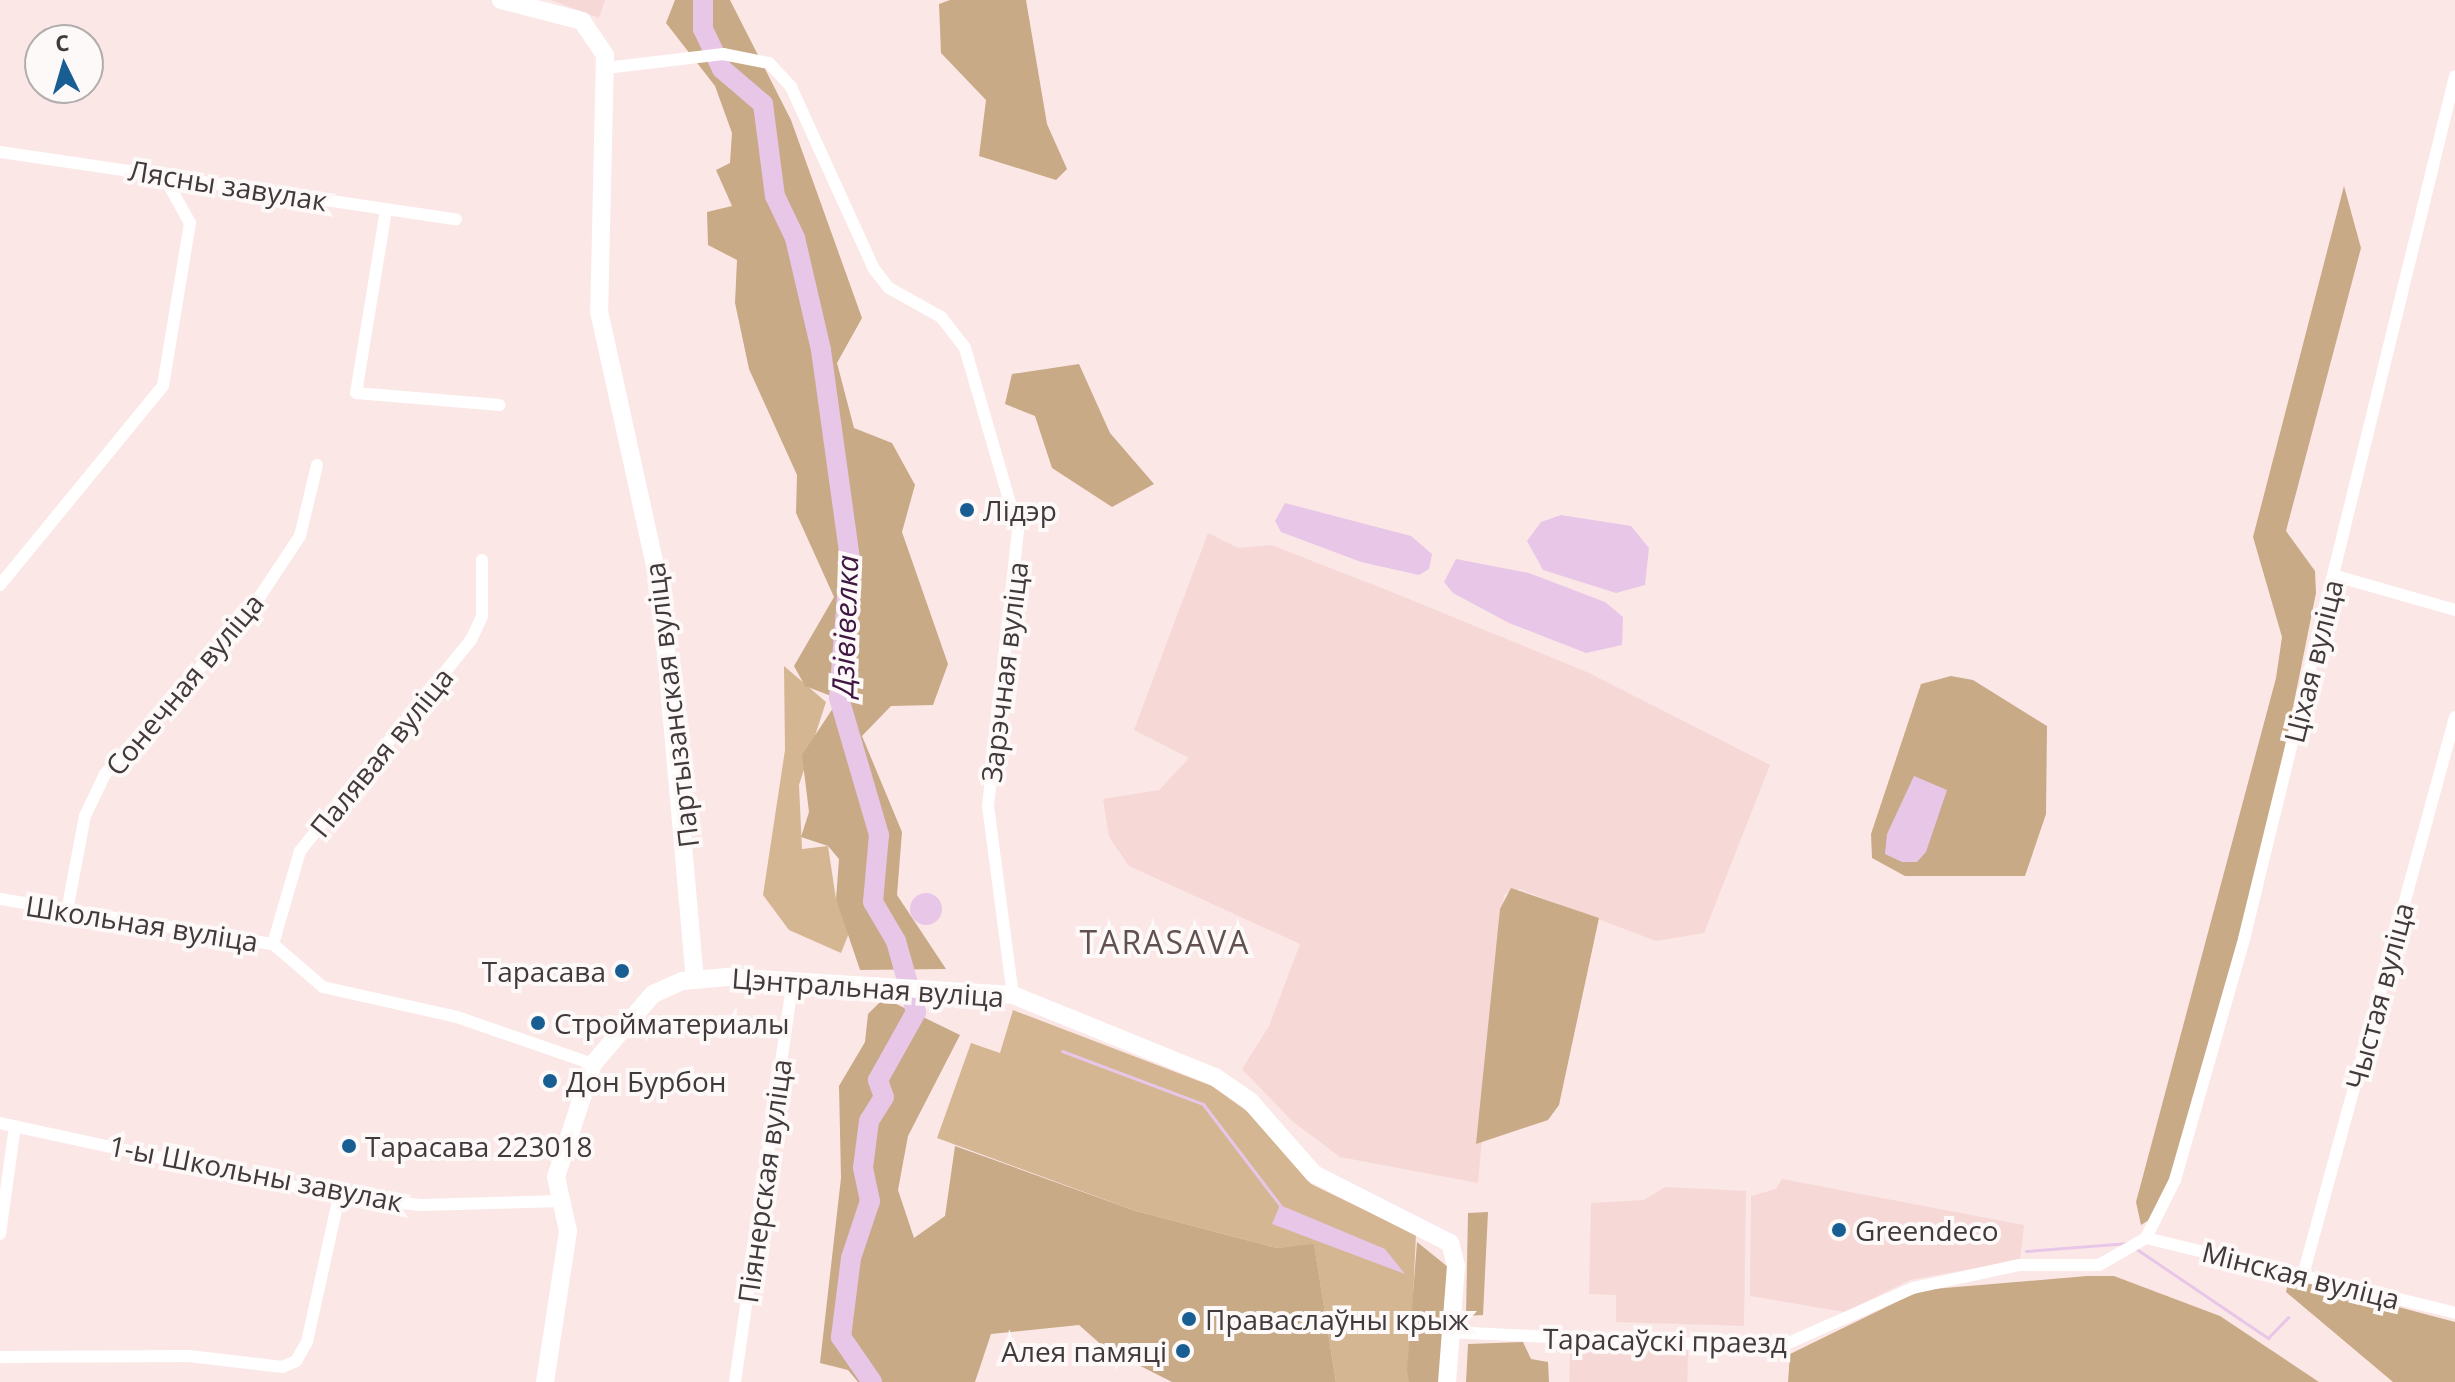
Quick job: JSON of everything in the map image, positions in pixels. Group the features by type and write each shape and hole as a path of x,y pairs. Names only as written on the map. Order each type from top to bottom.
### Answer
{"street":[{"name":"Партызанская вуліца","path":"501,0 544,8 592,28 606,68 599,311 661,593 695,978"},
{"name":"Зарэчная вуліца","path":"606,68 716,55 769,63 781,74 874,269 889,288 941,317 965,348 1018,530 988,806 1013,995"},
{"name":"Ціхая вуліца","path":"2146,1238 2160,1220 2203,1083 2336,576 2338,538 2455,76"},
{"name":"Лясны завулак","path":"0,152 162,173 456,219"},
{"path":"0,585 163,386 190,223 162,173"},
{"path":"386,210 356,393 434,405 448,396 499,405"},
{"name":"Сонечная вуліца","path":"67,911 85,816 105,774 249,613 300,536 317,465"},
{"name":"Палявая вуліца","path":"273,944 300,851 471,640 482,616 482,560"},
{"path":"2336,576 2455,610"},
{"name":"Чыстая вуліца","path":"2303,1275 2455,717"},
{"name":"Школьная вуліца","path":"0,899 273,944 323,987 457,1017 593,1064"},
{"name":"Цэнтральная вуліца","path":"695,978 885,983 1013,995 1215,1077 1250,1101 1314,1174 1439,1234 1456,1266 1447,1382"},
{"path":"545,1382 568,1231 556,1177 593,1064 646,999 695,978"},
{"name":"Піянерская вуліца","path":"735,1382 793,980"},
{"name":"1-ы Школьны завулак","path":"0,1123 339,1196 421,1205 561,1201"},
{"path":"0,1234 15,1126"},
{"path":"0,1357 189,1356 282,1367 296,1361 307,1342 339,1196"},
{"name":"Мінская вуліца","path":"2146,1238 2455,1313"},
{"name":"Тарасаўскі праезд","path":"1450,1332 1777,1348 1913,1288 2019,1265 2099,1265 2146,1238"}],"shaded area":[{"path":"551,0 605,0 599,18"},
{"path":"675,0 730,0 791,120 862,318 837,363 854,428 892,443 915,485 902,532 948,664 933,705 891,706 862,736 902,832 897,895 946,969 860,970 836,899 839,859 828,846 801,837 809,812 802,755 839,699 805,686 794,666 834,597 796,513 797,475 749,369 735,303 737,260 708,245 707,212 732,206 716,170 730,163 732,133 715,86 666,23"},
{"path":"950,0 1026,0 1047,124 1067,169 1056,180 979,156 986,100 941,53 939,4"},
{"path":"2344,186 2361,248 2286,531 2315,571 2316,593 2260,871 2170,1183 2155,1216 2141,1225 2136,1202 2276,678 2282,637 2253,537"},
{"path":"1079,364 1110,433 1154,484 1112,507 1052,468 1035,416 1005,404 1012,374"},
{"path":"1285,503 1411,536 1432,554 1429,569 1419,575 1361,562 1281,532 1275,521"},
{"path":"1561,515 1631,526 1649,548 1645,585 1616,593 1543,570 1527,541 1541,522"},
{"path":"1208,533 1238,548 1271,545 1587,672 1770,765 1704,933 1656,941 1519,889 1504,895 1478,1183 1340,1157 1292,1121 1242,1069 1269,1026 1300,944 1129,866 1109,837 1103,799 1159,790 1189,758 1134,730"},
{"path":"1456,559 1529,573 1605,602 1623,617 1622,645 1586,653 1509,623 1453,593 1444,582"},
{"path":"784,666 826,702 799,785 802,849 828,846 836,899 851,928 841,953 789,930 763,895 785,750"},
{"path":"1951,676 1973,680 2047,726 2046,814 2025,876 1905,876 1872,858 1871,834 1921,684"},
{"path":"1914,776 1947,790 1926,852 1917,862 1902,862 1885,854 1887,834"},
{"path":"1511,888 1599,918 1559,1105 1548,1120 1476,1144 1500,909"},
{"path":"926,893 938,897 942,909 938,921 926,925 914,921 910,909 914,897"},
{"path":"884,998 960,1035 908,1136 898,1190 914,1238 945,1216 955,1146 1136,1211 1277,1248 1314,1244 1336,1382 1172,1382 1105,1348 1079,1325 991,1334 975,1382 858,1382 848,1370 820,1363 841,1178 839,1086 865,1042 868,1014"},
{"path":"1013,1010 1212,1086 1248,1112 1311,1184 1416,1235 1409,1382 1336,1382 1314,1245 1277,1248 1136,1211 937,1138 971,1043 1000,1053"},
{"path":"1782,1179 2024,1225 2020,1260 1910,1280 1845,1312 1750,1296 1751,1196 1776,1189"},
{"path":"1665,1187 1746,1191 1744,1326 1616,1322 1616,1295 1589,1294 1591,1203 1644,1200"},
{"path":"1280,1205 1385,1249 1405,1274 1272,1224"},
{"path":"1488,1212 1483,1315 1466,1316 1468,1213"},
{"path":"1417,1242 1448,1267 1443,1382 1409,1382 1407,1371"},
{"path":"2114,1276 2220,1316 2319,1382 1788,1382 1790,1354 1921,1290"},
{"path":"2289,1278 2455,1322 2455,1382 2393,1382 2286,1292"},
{"path":"1523,1342 1531,1359 1548,1362 1549,1382 1466,1382 1468,1344"},
{"path":"1570,1347 1688,1349 1687,1382 1569,1382"}],"waterway":[{"name":"Дзівівелка","path":"703,0 703,29 722,69 763,104 775,196 795,238 821,350 850,558 839,698 879,835 873,902 896,941 916,1012 878,1080 884,1097 869,1121 863,1168 870,1201 851,1258 841,1337 872,1382"},
{"path":"1062,1051 1203,1104 1280,1205"},
{"path":"2026,1251 2129,1243"},
{"path":"2135,1248 2268,1338 2288,1317"}],"place":[{"name":"Лідэр","path":"967,510"},
{"name":"Тарасава","path":"622,971"},
{"name":"Стройматериалы","path":"538,1023"},
{"name":"Дон Бурбон","path":"550,1081"},
{"name":"Тарасава 223018","path":"349,1146"},
{"name":"Greendeco","path":"1839,1230"},
{"name":"Праваслаўны крыж","path":"1189,1319"},
{"name":"Алея памяці","path":"1183,1351"}],"district":[{"name":"TARASAVA","path":"1165,942"}]}
